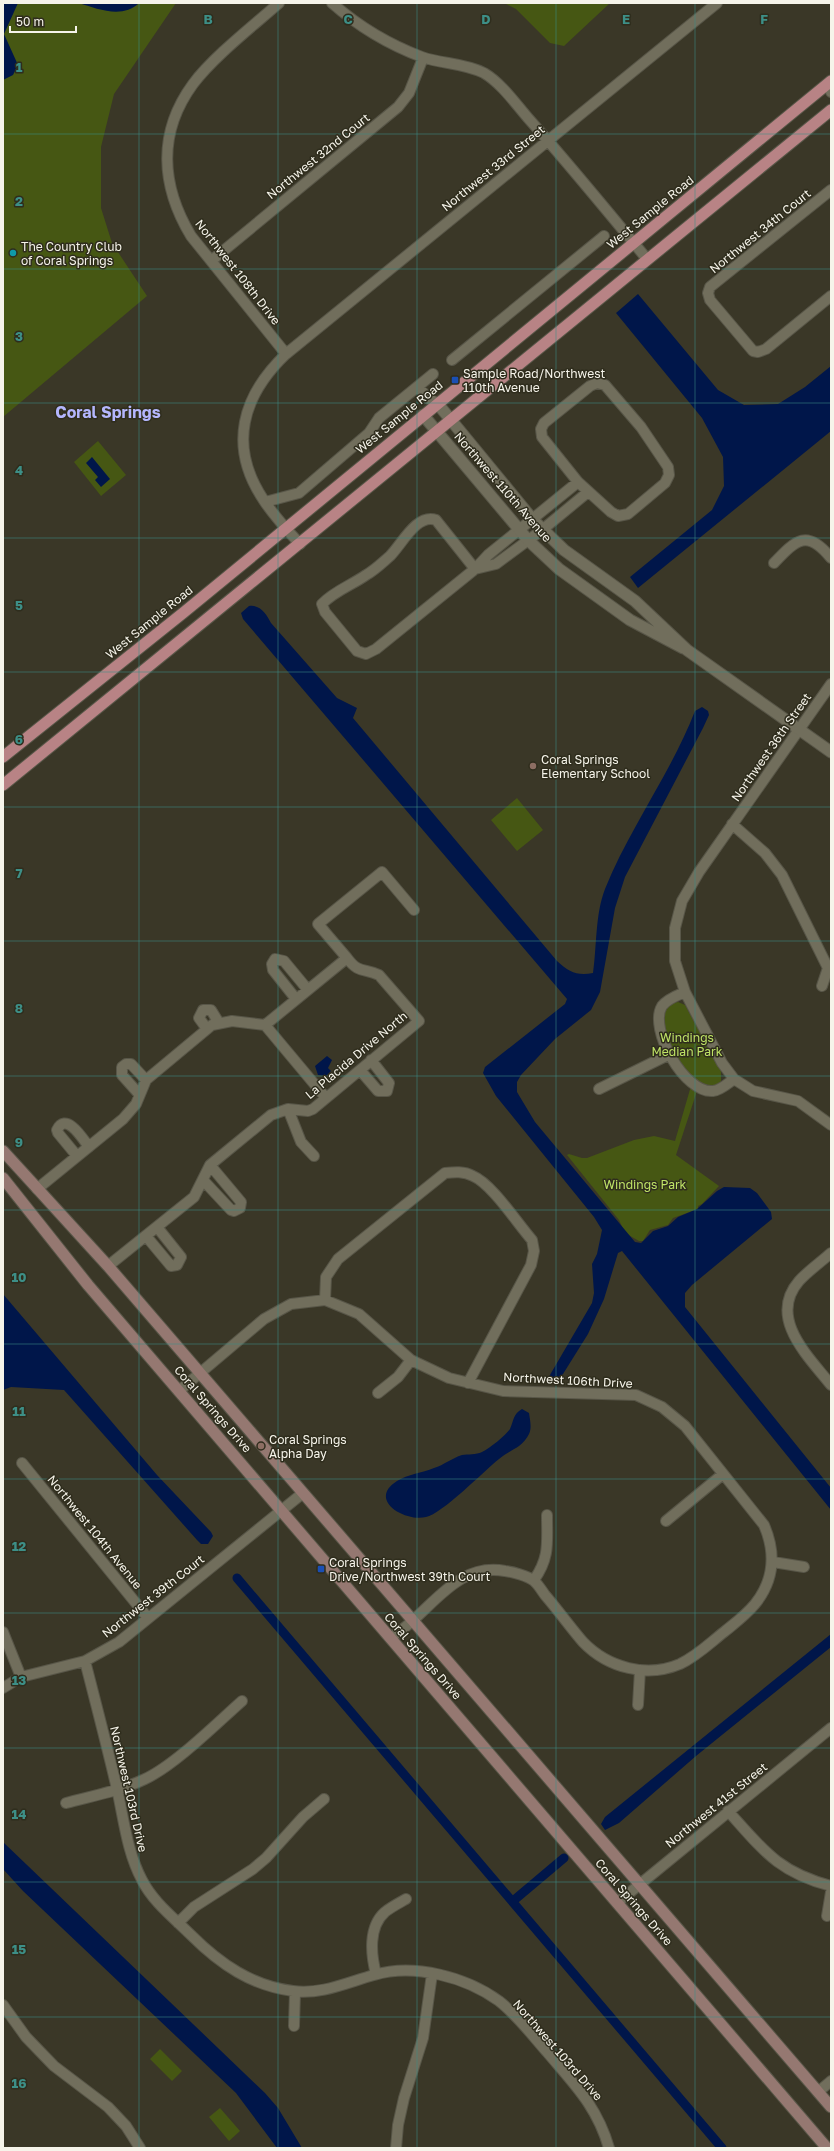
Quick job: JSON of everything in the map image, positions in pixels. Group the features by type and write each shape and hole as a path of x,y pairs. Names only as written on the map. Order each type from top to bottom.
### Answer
{"main road":[{"name":"West Sample Road","path":"3,757 633,242 830,86"},
{"path":"3,785 831,110"},
{"name":"Coral Springs Drive","path":"3,1151 108,1266 831,2107"},
{"name":"Coral Springs Drive","path":"3,1178 88,1285 180,1390 390,1638 827,2148"}],"street":[{"name":"Northwest 108th Drive","path":"280,3 214,62 193,84 178,109 169,134 166,164 171,194 183,223 211,261 286,354"},
{"path":"332,3 366,29 423,58 470,68 484,74 497,83 548,140 647,259"},
{"name":"Northwest 33rd Street","path":"286,354 717,3"},
{"name":"Northwest 32nd Court","path":"211,261 398,107 409,93 423,58"},
{"name":"Northwest 34th Court","path":"830,193 710,287 708,293 710,300 753,351 758,352 766,348 831,296"},
{"path":"452,360 604,236"},
{"path":"286,354 269,370 256,389 248,410 243,433 245,457 252,479 265,502 300,544"},
{"path":"265,502 299,493 369,433 379,418 434,374"},
{"path":"597,383 605,385 641,427 668,467 669,475 665,483 628,514 618,516 610,512 578,482 542,437 541,429 544,423 590,386 597,383"},
{"path":"418,387 429,399 437,403"},
{"name":"Northwest 110th Avenue","path":"437,403 542,530 577,561 635,601 687,650 831,752"},
{"name":"Northwest 110th Avenue","path":"423,415 528,540 569,578 648,631 687,650"},
{"path":"476,569 436,520 430,518 421,521 391,555 367,575 327,598 322,604 325,612 357,650 366,654 376,649 476,569 488,555 578,482"},
{"path":"476,569 496,564 542,530 588,492"},
{"path":"774,563 792,545 802,539 812,541 821,546 831,558"},
{"name":"Northwest 36th Street","path":"732,824 831,684"},
{"path":"822,986 828,968 786,881 765,853 732,824 699,872 682,901 675,928 675,961 685,992 722,1063 734,1079 753,1091 798,1102 831,1125"},
{"path":"264,1025 347,958 318,924 382,872 414,910"},
{"name":"La Placida Drive North","path":"108,1266 194,1197 210,1165 271,1115 288,1109 308,1111 326,1098 419,1021 379,975 373,972 358,970 347,958"},
{"path":"296,999 273,970 273,961 278,959 284,961 308,990"},
{"path":"685,992 665,1003 660,1012 660,1024 668,1055 690,1081 707,1090 718,1090 734,1079"},
{"path":"207,1029 199,1018 203,1010 212,1010 219,1022"},
{"path":"37,1189 123,1120 136,1104 146,1080 207,1029 219,1022 232,1021 264,1025 326,1098"},
{"path":"599,1089 668,1055"},
{"path":"360,1070 378,1091 387,1091 389,1082 371,1060"},
{"path":"139,1094 122,1075 122,1067 126,1064 131,1064 146,1080"},
{"path":"288,1109 301,1142 314,1156"},
{"path":"77,1156 58,1133 57,1130 62,1124 65,1123 72,1126 89,1147"},
{"path":"203,1180 231,1210 234,1211 240,1208 241,1202 210,1165"},
{"path":"180,1390 264,1319 291,1304 325,1300 326,1277 338,1259 445,1173 459,1172 471,1175 483,1181 532,1240 534,1251 531,1265 468,1383"},
{"path":"146,1236 171,1266 177,1265 181,1257 157,1227"},
{"path":"831,1253 798,1281 790,1296 787,1310 790,1330 797,1343 831,1385"},
{"name":"Northwest 106th Drive","path":"325,1300 359,1314 411,1360 449,1378 503,1391 636,1395 662,1407 685,1426 764,1525 770,1541 773,1562 770,1580 763,1595 750,1611 705,1648 680,1664 660,1669 640,1670 618,1666 601,1657 584,1642 534,1580"},
{"path":"378,1393 398,1377 411,1360"},
{"name":"Northwest 104th Avenue","path":"22,1463 148,1618"},
{"path":"666,1521 723,1474"},
{"name":"Northwest 39th Court","path":"3,1688 21,1677 86,1661 119,1642 303,1493"},
{"path":"390,1638 412,1621 443,1590 463,1577 484,1571 505,1571 534,1580 543,1567 547,1552 547,1515"},
{"path":"773,1562 804,1568"},
{"path":"3,1632 21,1677"},
{"name":"Northwest 103rd Drive","path":"86,1661 117,1790 130,1855 142,1881 158,1904 212,1956 236,1972 263,1985 295,1992 322,1990 376,1974 409,1971 455,1979 474,1987 498,2001 518,2019 587,2100 603,2127 609,2148"},
{"path":"638,1705 640,1670"},
{"path":"66,1803 117,1790 146,1779 168,1765 242,1701"},
{"name":"Northwest 41st Street","path":"617,1903 831,1728"},
{"path":"178,1923 194,1907 260,1864 303,1817 324,1800"},
{"path":"728,1811 763,1850 783,1867 807,1880 831,1886"},
{"path":"827,1916 831,1892"},
{"path":"376,1974 372,1957 372,1939 377,1926 384,1913 406,1899"},
{"path":"396,2148 398,2125 404,2098 423,2038 432,1974"},
{"path":"294,2026 295,1992"},
{"path":"3,2005 26,2038 54,2066 108,2107 126,2126 140,2148"},
{"path":"818,2092 831,2081"}],"green space":[{"name":"The Country Club of Coral Springs","path":"3,3 176,3 114,94 101,147 101,208 112,243 147,296 3,417"},
{"path":"504,3 610,3 564,46 550,43 516,9"},
{"path":"98,441 126,475 101,496 74,462"},
{"path":"517,798 543,830 517,851 491,820"},
{"name":"Windings Median Park","path":"678,1002 685,1005 721,1070 721,1081 717,1085 704,1084 692,1076 680,1063 671,1048 666,1032 664,1018 668,1007"},
{"name":"Windings Park","path":"691,1086 697,1091 676,1155 719,1186 702,1204 698,1206 698,1209 673,1218 668,1225 650,1230 643,1241 639,1241 625,1233 619,1220 567,1155 569,1154 587,1158 634,1140 654,1136 675,1141"},
{"path":"160,2049 182,2071 172,2081 150,2059"},
{"path":"220,2108 240,2131 229,2141 209,2117"}],"water":[{"path":"3,3 18,3 4,34 18,65 13,75 3,80"},
{"path":"79,3 139,3 133,8 118,12 102,10"},
{"path":"638,294 718,390 744,405 778,404 805,387 831,366 831,431 638,588 630,577 712,510 724,486 723,457 702,418 616,313"},
{"path":"92,457 110,479 101,487 95,480 98,477 86,463"},
{"path":"249,606 260,608 263,611 271,623 337,698 357,708 353,718 557,961 565,968 582,974 593,973 599,909 605,889 615,866 674,756 695,711 702,707 708,711 709,715 703,728 625,877 615,908 600,992 591,1010 555,1039 521,1075 517,1082 517,1092 535,1122 635,1242 641,1243 653,1231 668,1226 678,1217 697,1209 717,1191 724,1187 750,1188 757,1193 771,1212 772,1219 692,1285 685,1293 685,1307 831,1488 831,1510 622,1251 618,1253 604,1299 588,1334 563,1374 556,1380 547,1380 592,1303 594,1293 592,1264 597,1254 602,1230 594,1217 496,1096 483,1073 485,1067 565,1004 567,999 243,619 241,613"},
{"path":"327,1056 332,1060 328,1068 331,1071 326,1076 318,1075 315,1066"},
{"path":"3,1294 157,1475 211,1532 213,1536 208,1544 201,1544 197,1540 64,1390 11,1387 3,1390"},
{"path":"522,1409 529,1413 530,1432 525,1440 519,1446 499,1459 442,1508 426,1517 417,1518 400,1513 392,1508 387,1502 386,1495 389,1488 397,1481 410,1475 438,1467 462,1455 480,1453 489,1448 508,1432 515,1415"},
{"path":"831,1634 831,1647 696,1756 619,1823 605,1830 601,1824 605,1817"},
{"path":"3,1842 265,2093 278,2108 302,2148 277,2148 236,2093 23,1891 3,1869"}],"waterway":[{"path":"237,1578 722,2148"},
{"path":"513,1901 564,1858"}],"place":[{"name":"The Country Club of Coral Springs","path":"13,253"},
{"name":"Sample Road/Northwest 110th Avenue","path":"455,380"},
{"name":"Coral Springs Elementary School","path":"533,766"},
{"name":"Coral Springs Alpha Day","path":"261,1446"},
{"name":"Coral Springs Drive/Northwest 39th Court","path":"321,1569"}],"district":[{"name":"Coral Springs","path":"108,412"}]}
